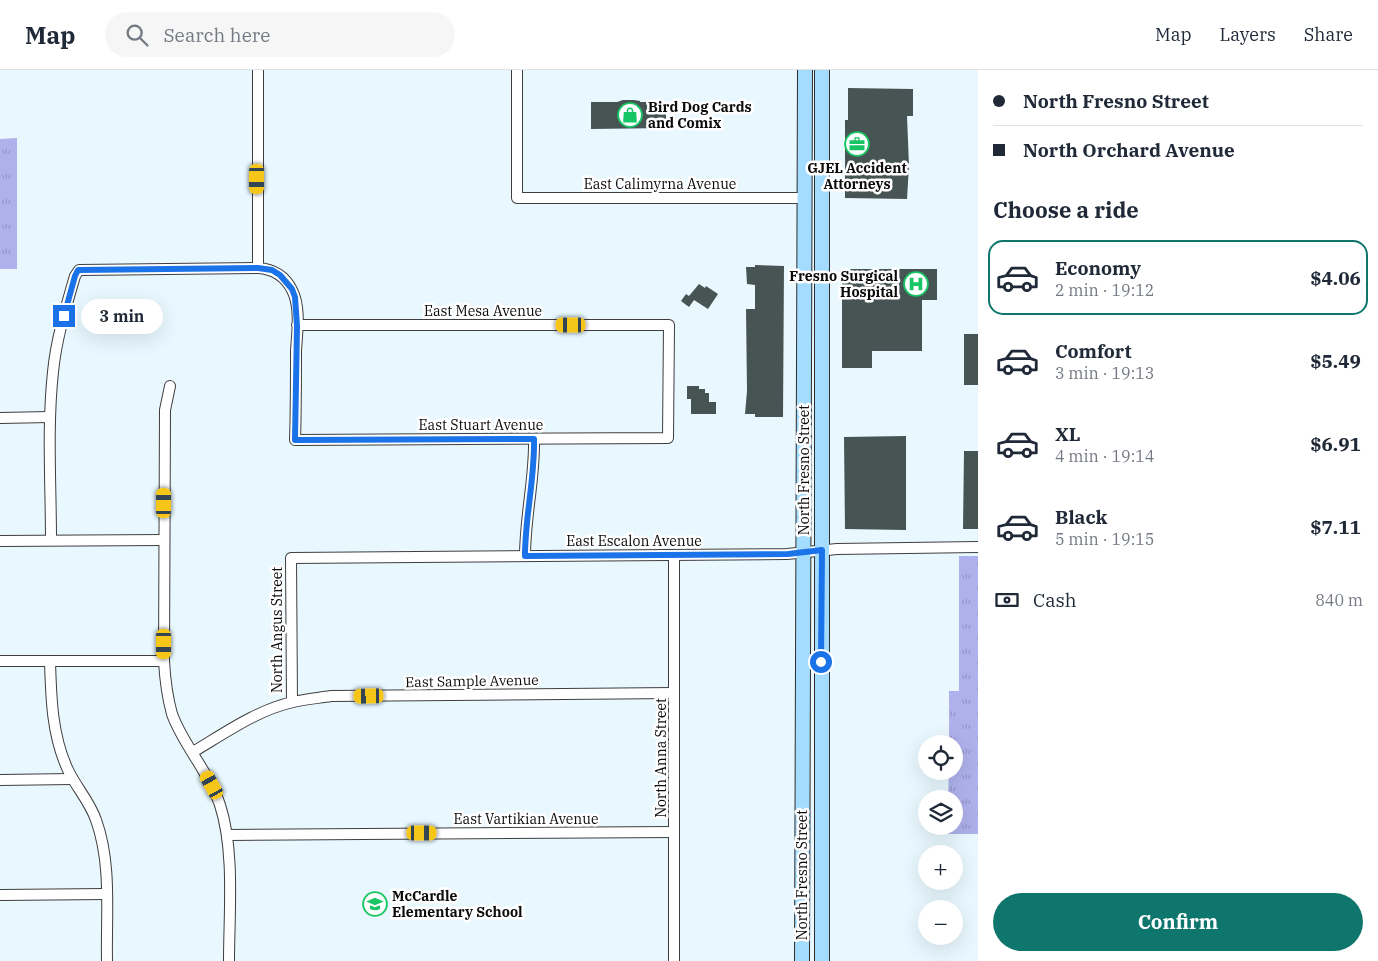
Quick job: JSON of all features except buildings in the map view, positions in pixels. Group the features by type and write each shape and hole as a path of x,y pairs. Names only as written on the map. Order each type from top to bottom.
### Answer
{"main road":[{"name":"North Fresno Street","path":"802,961 805,70"},
{"name":"North Fresno Street","path":"822,70 822,961"},
{"path":"804,198 812,204 814,290 817,298 822,301"},
{"path":"802,827 808,838 810,855 810,921 813,931 822,941"}],"street":[{"path":"258,70 258,268"},
{"name":"East Calimyrna Avenue","path":"517,70 517,198 804,198"},
{"path":"51,540 50,417 53,371 60,333 78,270 258,268 272,270 280,275 292,289 295,297 297,326"},
{"name":"East Mesa Avenue","path":"297,326 669,324 668,438"},
{"name":"East Stuart Avenue","path":"297,326 295,440 668,438"},
{"path":"170,386 165,410 164,661 166,688 173,715 220,803 228,835 228,961"},
{"path":"0,418 50,417"},
{"path":"525,556 526,516 534,469 534,439"},
{"path":"0,541 164,540"},
{"name":"East Escalon Avenue","path":"291,558 804,552 978,547"},
{"name":"North Anna Street","path":"674,554 674,961"},
{"name":"North Angus Street","path":"291,558 292,702"},
{"path":"0,661 164,661"},
{"path":"50,661 54,724 61,752 72,779 88,804 98,826 104,853 107,961"},
{"name":"East Sample Avenue","path":"194,752 262,713 292,702 331,696 674,693"},
{"path":"0,780 72,779"},
{"name":"East Vartikian Avenue","path":"228,835 674,832"},
{"path":"0,895 106,894"}],"green space":[{"path":"17,138 17,269 0,269 0,139"},
{"path":"959,556 978,556 978,834 963,834 963,790 948,790 949,780 963,780 963,735 949,735 949,691 959,691"}],"place":[{"name":"Bird Dog Cards and Comix","path":"630,115"},
{"name":"GJEL Accident Attorneys","path":"857,144"},
{"name":"Fresno Surgical Hospital","path":"916,284"},
{"name":"McCardle Elementary School","path":"375,904"}],"route":[{"path":"64,316 78,270 258,268 272,270 286,281 295,297 297,326 295,440 534,439 534,469 526,516 525,556 788,554 822,550 821,662"}]}
